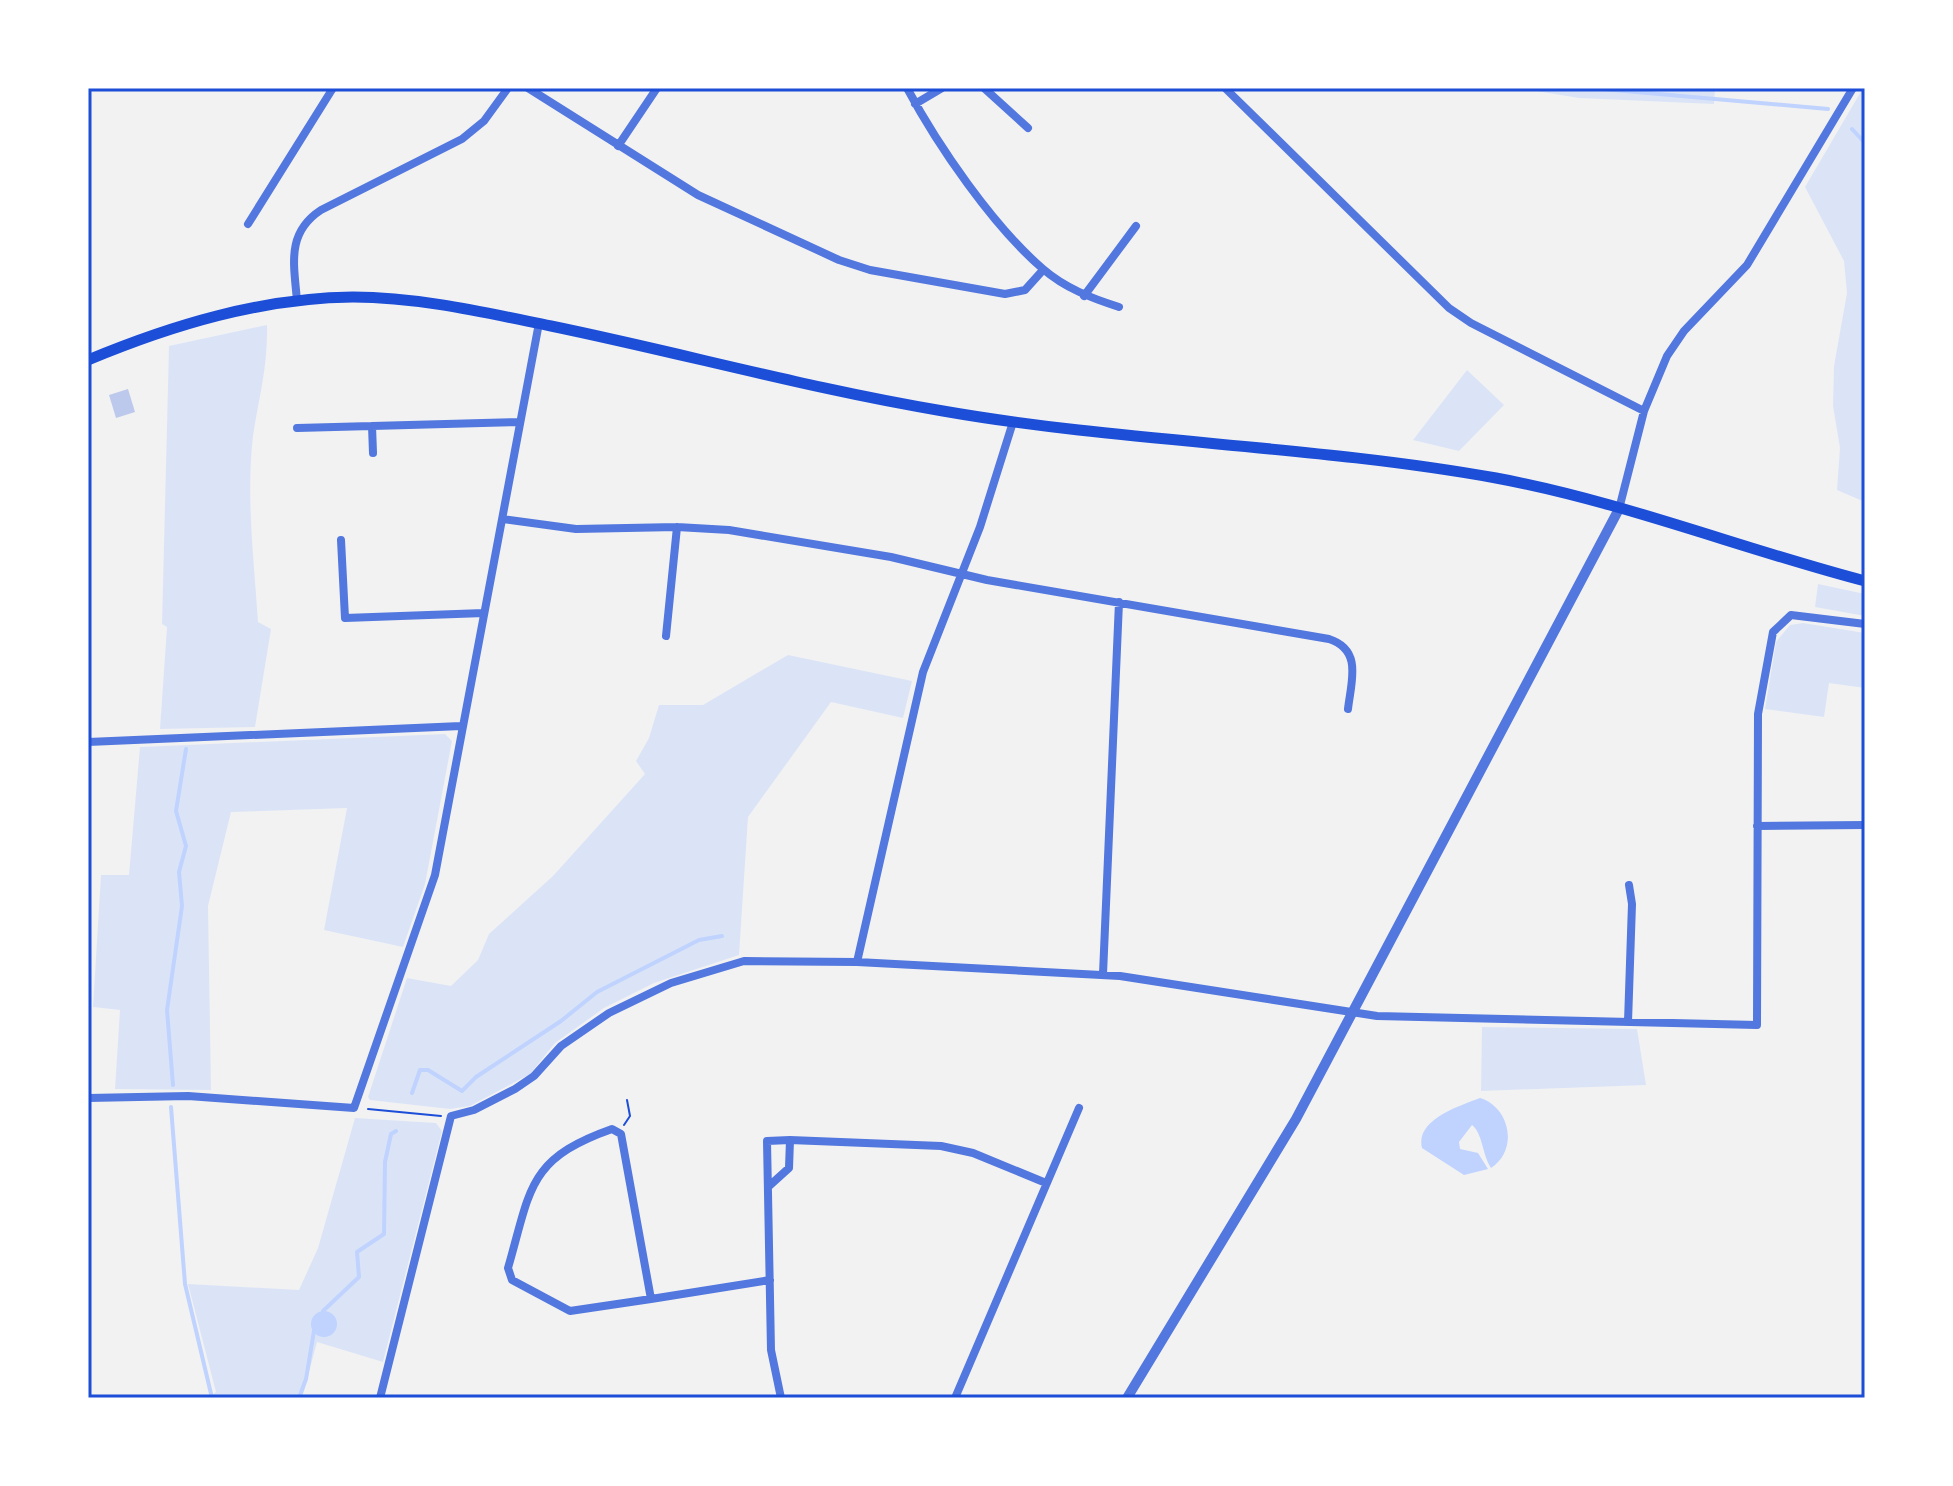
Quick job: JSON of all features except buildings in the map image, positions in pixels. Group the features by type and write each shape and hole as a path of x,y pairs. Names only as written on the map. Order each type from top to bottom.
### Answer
{"main road":[{"path":"88,360 226,313 297,301 377,298 539,323 826,389 1013,422 1370,459 1504,479 1865,581"}],"street":[{"path":"248,224 333,88"},
{"path":"297,301 293,248 304,223 321,210 462,139 484,121 508,88"},
{"path":"528,88 698,195 855,266 1005,294 1025,290 1043,270"},
{"path":"618,146 657,88"},
{"path":"907,88 957,167 1043,270 1084,296 1119,307"},
{"path":"915,104 942,88"},
{"path":"984,88 1028,128"},
{"path":"1225,88 1449,308 1471,323 1644,411"},
{"path":"1127,1398 1296,1119 1619,509 1644,411 1667,356 1684,331 1747,265 1853,88"},
{"path":"1084,296 1136,226"},
{"path":"88,1098 188,1096 354,1108 435,875 461,726 503,519 505,490 539,323"},
{"path":"297,428 518,422"},
{"path":"857,962 917,695 1013,422"},
{"path":"372,426 373,453"},
{"path":"503,519 576,529 677,527 729,530 846,549 1338,642 1351,654 1353,666 1348,709"},
{"path":"666,636 677,527"},
{"path":"341,540 345,618 484,613"},
{"path":"1103,974 1119,602"},
{"path":"380,1398 451,1116 474,1110 515,1089 534,1076 561,1046 601,1018 671,983 736,962 857,962 1103,974 1377,1016 1757,1025 1758,714 1773,632 1783,620 1797,613 1865,624"},
{"path":"88,742 461,726"},
{"path":"1757,826 1865,825"},
{"path":"1628,1022 1632,904 1629,885"},
{"path":"955,1398 1079,1108"},
{"path":"651,1299 618,1130 612,1129 581,1140 556,1155 538,1175 509,1275 570,1311 651,1299 770,1280"},
{"path":"768,1187 789,1168 790,1140"},
{"path":"781,1398 771,1350 767,1141 941,1146 973,1153 1046,1183"}],"path":[{"path":"618,1130 630,1116 627,1100"},
{"path":"354,1108 451,1116"}],"shaded area":[{"path":"1518,88 1715,88 1714,104 1579,98"},
{"path":"1863,88 1865,502 1837,490 1840,448 1833,406 1834,366 1847,293 1844,261 1805,187"},
{"path":"267,325 265,368 253,436 250,505 258,622 271,629 255,727 160,729 167,627 162,624 169,346"},
{"path":"1467,370 1504,405 1459,451 1413,440"},
{"path":"1818,584 1865,594 1865,616 1815,607"},
{"path":"1803,623 1865,633 1865,688 1829,683 1824,717 1765,709 1776,642 1790,625"},
{"path":"788,655 912,681 903,718 831,702 748,817 739,955 654,983 604,1008 555,1043 530,1074 470,1106 450,1109 370,1100 368,1097 407,978 451,986 478,960 489,934 553,876 645,774 636,761 649,738 659,705 703,705"},
{"path":"445,734 452,741 425,884 403,947 324,930 347,808 231,812 208,906 211,1090 115,1089 120,1010 93,1007 101,875 129,875 140,747"},
{"path":"1482,1027 1637,1029 1646,1085 1481,1091"},
{"path":"355,1118 436,1123 442,1131 383,1362 317,1342 302,1398 208,1398 216,1392 188,1284 299,1290 318,1248"}],"water":[{"path":"1480,1098 1498,1110 1504,1119 1508,1140 1500,1160 1491,1168 1472,1125 1459,1142 1460,1149 1478,1153 1488,1169 1464,1175 1422,1148 1422,1138 1425,1130 1440,1116"},
{"path":"324,1311 333,1315 337,1324 333,1333 324,1337 315,1333 311,1324 315,1315"}],"waterway":[{"path":"1591,88 1828,109"},
{"path":"1852,129 1865,143"},
{"path":"173,1085 167,1010 182,906 179,872 186,846 176,811 186,749"},
{"path":"412,1093 420,1070 428,1070 462,1091 476,1077 561,1021 597,992 699,940 722,936"},
{"path":"171,1107 185,1284 212,1398"},
{"path":"323,1311 359,1277 357,1252 384,1234 385,1162 391,1134 396,1131"},
{"path":"299,1398 306,1379 315,1325"}]}
